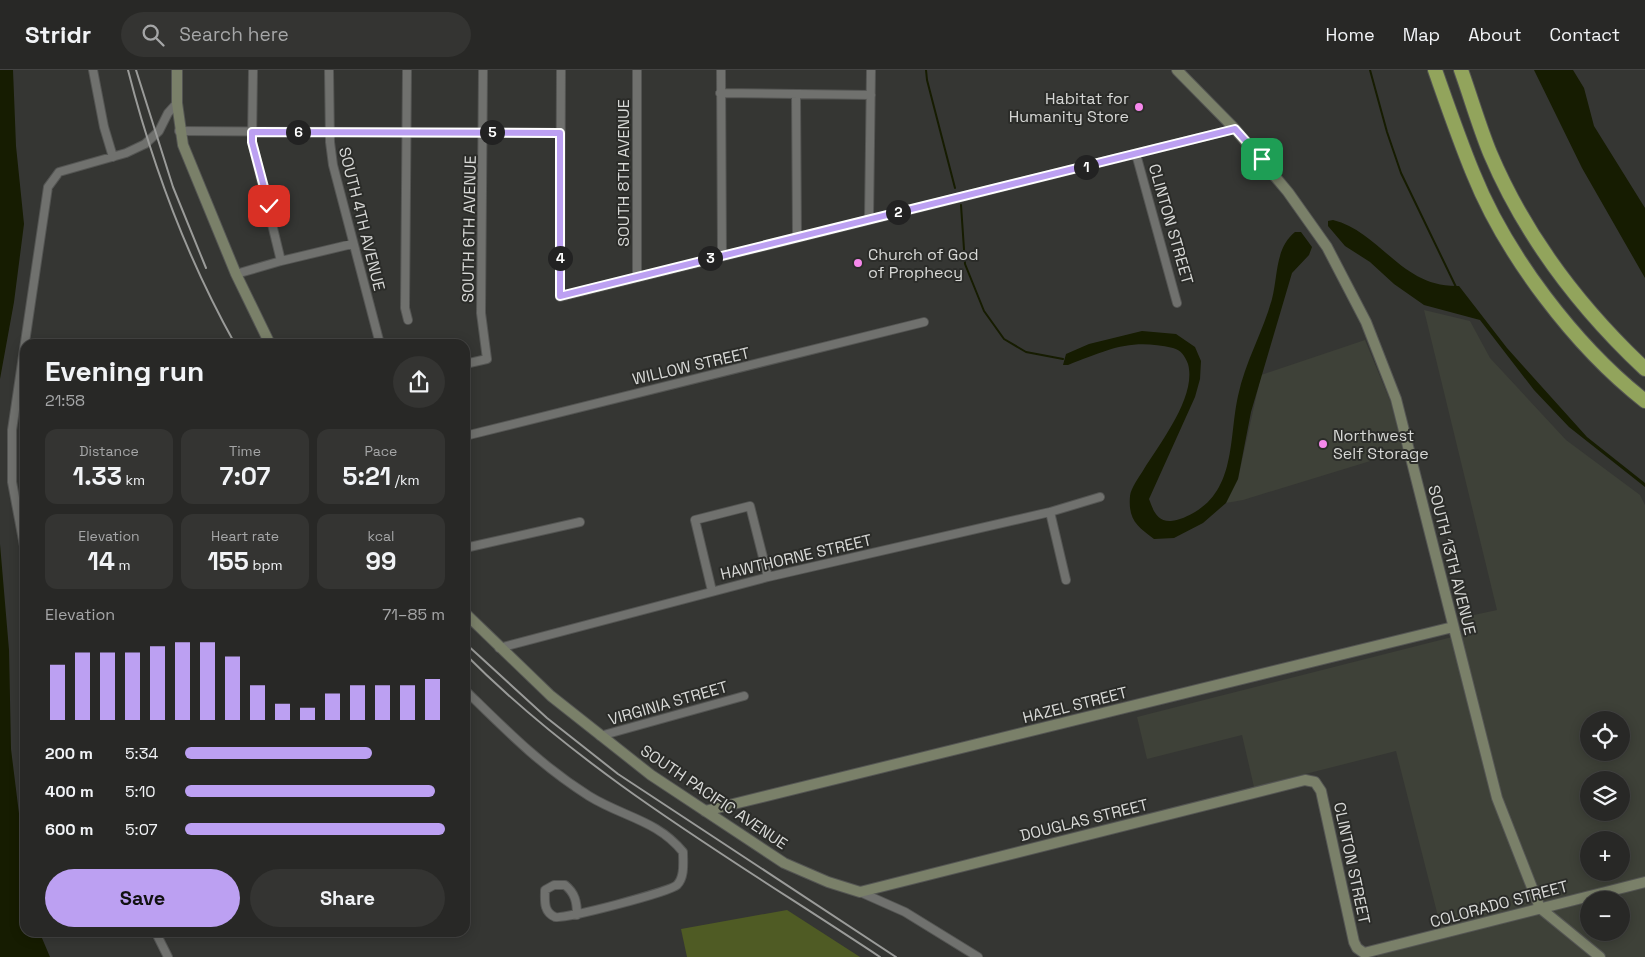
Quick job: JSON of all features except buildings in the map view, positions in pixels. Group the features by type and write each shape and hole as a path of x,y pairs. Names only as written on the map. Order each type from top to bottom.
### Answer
{"highway":[{"path":"1435,70 1473,174 1506,239 1535,284 1588,347 1645,401"},
{"path":"1461,70 1490,153 1522,218 1551,263 1604,330 1645,369"}],"street":[{"path":"93,70 104,127 113,157"},
{"path":"177,70 179,132 210,216 268,339"},
{"path":"253,70 252,142 281,261"},
{"name":"SOUTH 4TH AVENUE","path":"329,70 330,132 333,165 352,244 379,339"},
{"path":"407,70 405,308 408,320"},
{"name":"SOUTH 6TH AVENUE","path":"470,363 487,359 481,313 484,132 483,70"},
{"path":"561,70 560,296 869,218 969,196 1235,129"},
{"name":"SOUTH 8TH AVENUE","path":"637,70 638,277"},
{"path":"721,70 722,255"},
{"path":"869,218 871,70"},
{"name":"SOUTH 13TH AVENUE","path":"1177,70 1235,129 1288,192 1327,247 1366,322 1396,398 1498,798 1540,908"},
{"path":"720,93 871,95"},
{"path":"796,94 797,236"},
{"path":"25,339 48,187 59,172 136,149 153,138 177,103"},
{"path":"179,132 560,133"},
{"name":"CLINTON STREET","path":"1136,154 1177,303"},
{"path":"236,274 352,244"},
{"name":"WILLOW STREET","path":"470,435 924,322"},
{"path":"20,376 12,430 12,482 20,524"},
{"name":"HAWTHORNE STREET","path":"499,648 768,577 1050,512 1100,496"},
{"path":"712,591 695,520 750,506 768,577"},
{"path":"1050,512 1066,580"},
{"path":"470,547 580,522"},
{"name":"SOUTH PACIFIC AVENUE","path":"470,619 551,696 651,775 705,811 784,863 828,882 860,892 905,912 978,957"},
{"name":"HAZEL STREET","path":"705,811 1453,627"},
{"path":"470,695 538,761 591,797 670,836 683,852 683,872 677,885 663,891 578,915 556,917 548,913 544,903 545,890 554,885 564,885 572,891 577,903 578,915"},
{"name":"VIRGINIA STREET","path":"600,736 744,696"},
{"name":"DOUGLAS STREET","path":"860,892 1305,780 1315,782"},
{"name":"CLINTON STREET","path":"1315,782 1321,791 1354,942 1361,951"},
{"name":"COLORADO STREET","path":"1361,951 1369,953 1645,882"},
{"path":"1540,908 1600,957"},
{"path":"158,937 168,957"}],"shaded area":[{"path":"0,70 13,70 16,146 24,224 14,302 0,379"},
{"path":"1534,70 1573,70 1584,88 1594,126 1645,208 1645,278 1582,168"},
{"path":"1333,220 1350,226 1406,269 1422,278 1439,284 1459,286 1507,348 1587,437 1645,483 1645,487 1569,427 1534,390 1480,320 1424,305 1394,284 1370,262 1345,246 1328,226 1328,221"},
{"path":"1295,232 1301,232 1312,247 1309,255 1292,273 1251,412 1238,479 1226,503 1203,523 1174,538 1154,539 1138,526 1132,517 1130,496 1136,482 1167,433 1182,404 1189,377 1187,361 1176,349 1144,344 1107,350 1068,365 1063,365 1066,354 1089,344 1142,331 1176,334 1195,347 1201,361 1200,379 1195,397 1149,499 1154,511 1162,520 1171,521 1184,518 1208,502 1218,489 1224,475 1241,383 1272,299 1281,254 1284,246"},
{"path":"1424,310 1470,321 1490,358 1566,440 1640,495 1645,505 1645,957 1378,957 1374,954 1443,936 1396,751 1254,787 1242,735 1147,759 1137,717 1464,634 1460,618 1497,610"},
{"path":"1365,340 1391,403 1403,451 1243,500 1226,503 1238,479 1261,375"},
{"path":"0,544 9,650 11,749 20,822 20,937 42,937 50,957 0,957"}],"green space":[{"path":"787,910 860,957 687,957 681,929"}],"waterway":[{"path":"926,70 955,188"},
{"path":"1370,70 1387,132 1401,173 1456,287"},
{"path":"961,205 965,264 984,311 1004,339 1026,352 1063,359"}],"railway":[{"path":"128,70 148,140 172,210 201,278 232,339"},
{"path":"136,70 173,187 206,268"},
{"path":"470,648 547,718 618,774 896,957"},
{"path":"470,659 512,698 561,739 664,816 880,957"}],"place":[{"name":"Habitat for Humanity Store","path":"1139,107"},
{"name":"Church of God of Prophecy","path":"858,263"},
{"name":"Northwest Self Storage","path":"1323,444"}],"route":[{"path":"269,206 252,142 252,132 560,133 560,296 869,218 969,196 1235,129 1262,159"}]}
